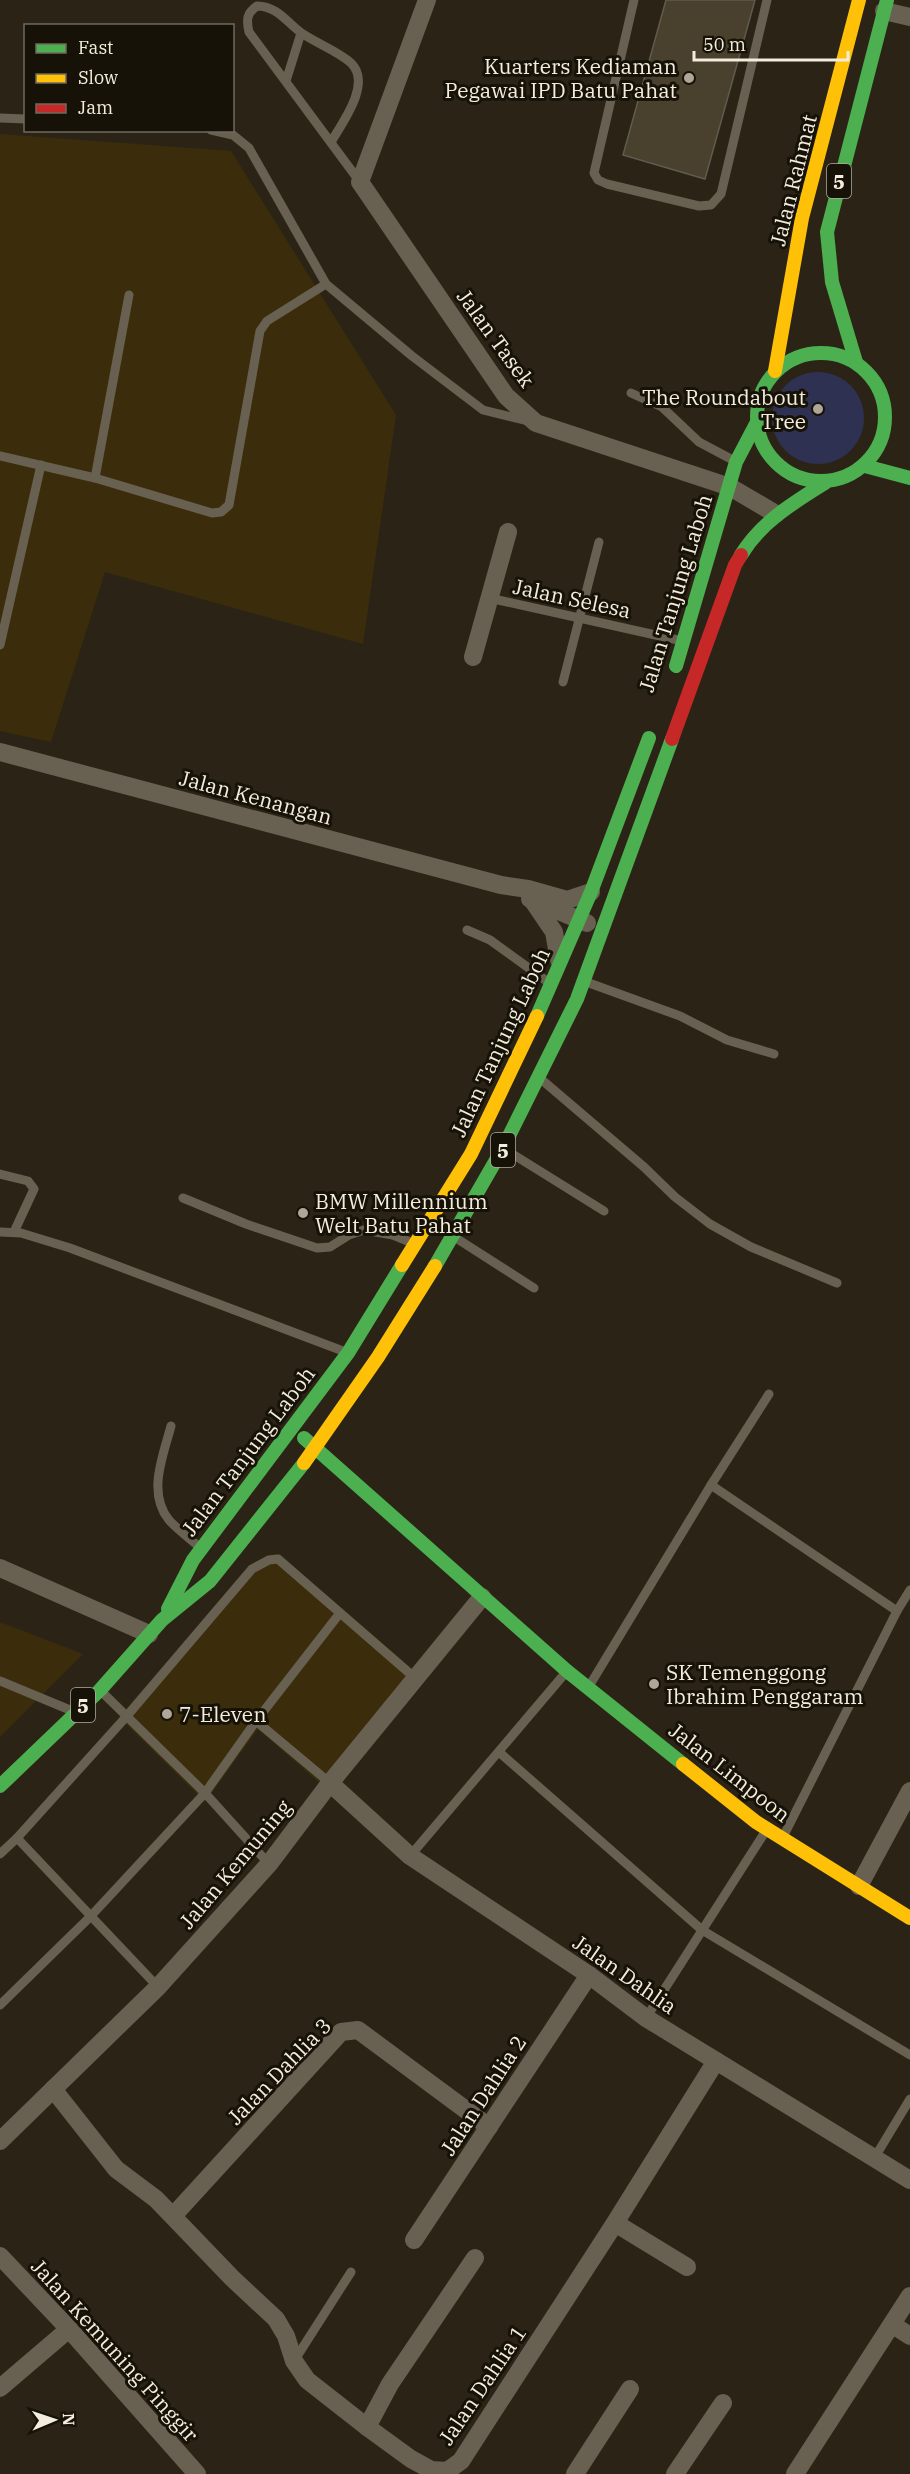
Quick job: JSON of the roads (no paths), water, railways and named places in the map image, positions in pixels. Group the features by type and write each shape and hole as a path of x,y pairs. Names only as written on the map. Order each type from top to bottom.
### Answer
{"main road":[{"name":"Jalan Rahmat","path":"775,372 802,218 859,0"},
{"name":"5","path":"856,363 832,284 827,255 827,232 885,5"},
{"name":"5","path":"814,353 840,355 856,363 871,376 881,393 886,412 885,432 877,450 865,466 853,474 825,483 796,477 771,459 761,442 757,422 758,404 764,386 775,372 789,361 814,353"},
{"name":"5","path":"881,393 900,405"},
{"name":"Jalan Tanjung Laboh","path":"672,679 736,462 757,422"},
{"path":"865,466 910,478"},
{"name":"Jalan Tanjung Laboh","path":"0,1786 100,1689 162,1620 210,1581 315,1450 378,1357 454,1237 503,1148 577,999 735,565 747,543 776,514 825,483"},
{"name":"Jalan Tanjung Laboh","path":"162,1620 201,1549 348,1353 471,1154 552,985 591,892 655,724"},
{"name":"Jalan Limpoon","path":"294,1428 315,1450 588,1688 767,1829 910,1918"}],"street":[{"path":"360,182 427,0"},
{"path":"885,5 910,17"},
{"name":"Jalan Tasek","path":"360,182 506,396 536,423 730,487 776,514"},
{"path":"473,657 508,532"},
{"name":"Jalan Kenangan","path":"0,752 501,885 528,889 567,900 591,892"},
{"name":"Jalan Kenangan","path":"501,885 603,929"},
{"name":"Jalan Kenangan","path":"532,900 554,932 559,950 559,968"},
{"path":"0,1568 149,1634"},
{"name":"Jalan Kemuning","path":"0,2141 158,1987 269,1864 330,1783 482,1597"},
{"name":"Jalan Dahlia","path":"330,1783 411,1856 589,1975 646,2018 910,2180"},
{"path":"859,1886 910,1791"},
{"name":"Jalan Dahlia 2","path":"414,2240 589,1975"},
{"name":"Jalan Dahlia 3","path":"173,2216 341,2032 358,2030 489,2127"},
{"name":"Jalan Dahlia 1","path":"53,2089 116,2169 156,2199 232,2278 276,2319 286,2336 294,2361 307,2380 420,2470 447,2471 461,2461 615,2223 716,2061"},
{"path":"615,2223 687,2266"},
{"name":"Jalan Kemuning Pinggir","path":"0,2256 69,2329 192,2472"},
{"path":"367,2427 390,2384 475,2258"},
{"path":"795,2474 910,2296"},
{"path":"893,2325 910,2336"},
{"path":"0,2388 69,2329"},
{"path":"575,2474 630,2389"},
{"path":"675,2474 723,2403"}],"lane":[{"path":"634,0 594,173 598,180 607,184 699,206 711,205 721,194 767,0"},
{"path":"332,141 354,103 359,76 352,64 301,33 279,13 263,6 253,8 246,20 249,32 332,141 360,182"},
{"path":"286,81 301,33"},
{"path":"0,118 24,119"},
{"path":"220,132 233,135 249,148 326,284 412,356 483,410 536,423"},
{"path":"0,456 96,478 212,513 221,512 229,505 260,331 267,321 326,284"},
{"path":"96,478 129,295"},
{"path":"631,393 662,407 699,442 736,462"},
{"path":"0,645 41,465"},
{"path":"562,682 599,542"},
{"name":"Jalan Selesa","path":"489,598 683,641"},
{"path":"467,930 490,940 552,985"},
{"path":"584,982 680,1016 727,1040 774,1054"},
{"path":"538,1076 644,1167 675,1197 710,1224 751,1247 837,1283"},
{"path":"503,1148 604,1210"},
{"path":"0,1174 28,1181 34,1189 14,1233"},
{"path":"183,1198 246,1224 317,1248 330,1246 350,1235 372,1230 415,1244"},
{"path":"0,1232 14,1233 70,1248 348,1353"},
{"path":"454,1237 534,1288"},
{"path":"588,1688 769,1394"},
{"path":"171,1426 158,1475 160,1505 169,1520 201,1549"},
{"path":"711,1485 897,1611"},
{"path":"0,1854 126,1717 252,1569 261,1563 278,1559 415,1678"},
{"path":"782,1839 897,1611 910,1590"},
{"path":"0,2005 90,1917 205,1793 256,1721 340,1613"},
{"path":"411,1856 567,1671"},
{"path":"0,1681 75,1713"},
{"path":"100,1689 205,1793 269,1864"},
{"path":"256,1721 330,1783"},
{"path":"499,1752 702,1930 910,2055"},
{"path":"646,2018 767,1829"},
{"path":"17,1838 158,1987"},
{"path":"875,2157 910,2098"},
{"path":"294,2361 351,2272"}],"place":[{"name":"Kuarters Kediaman Pegawai IPD Batu Pahat","path":"689,78"},
{"name":"The Roundabout Tree","path":"818,409"},
{"name":"BMW Millennium Welt Batu Pahat","path":"303,1213"},
{"name":"SK Temenggong Ibrahim Penggaram","path":"654,1684"},
{"name":"7-Eleven","path":"167,1714"}]}
